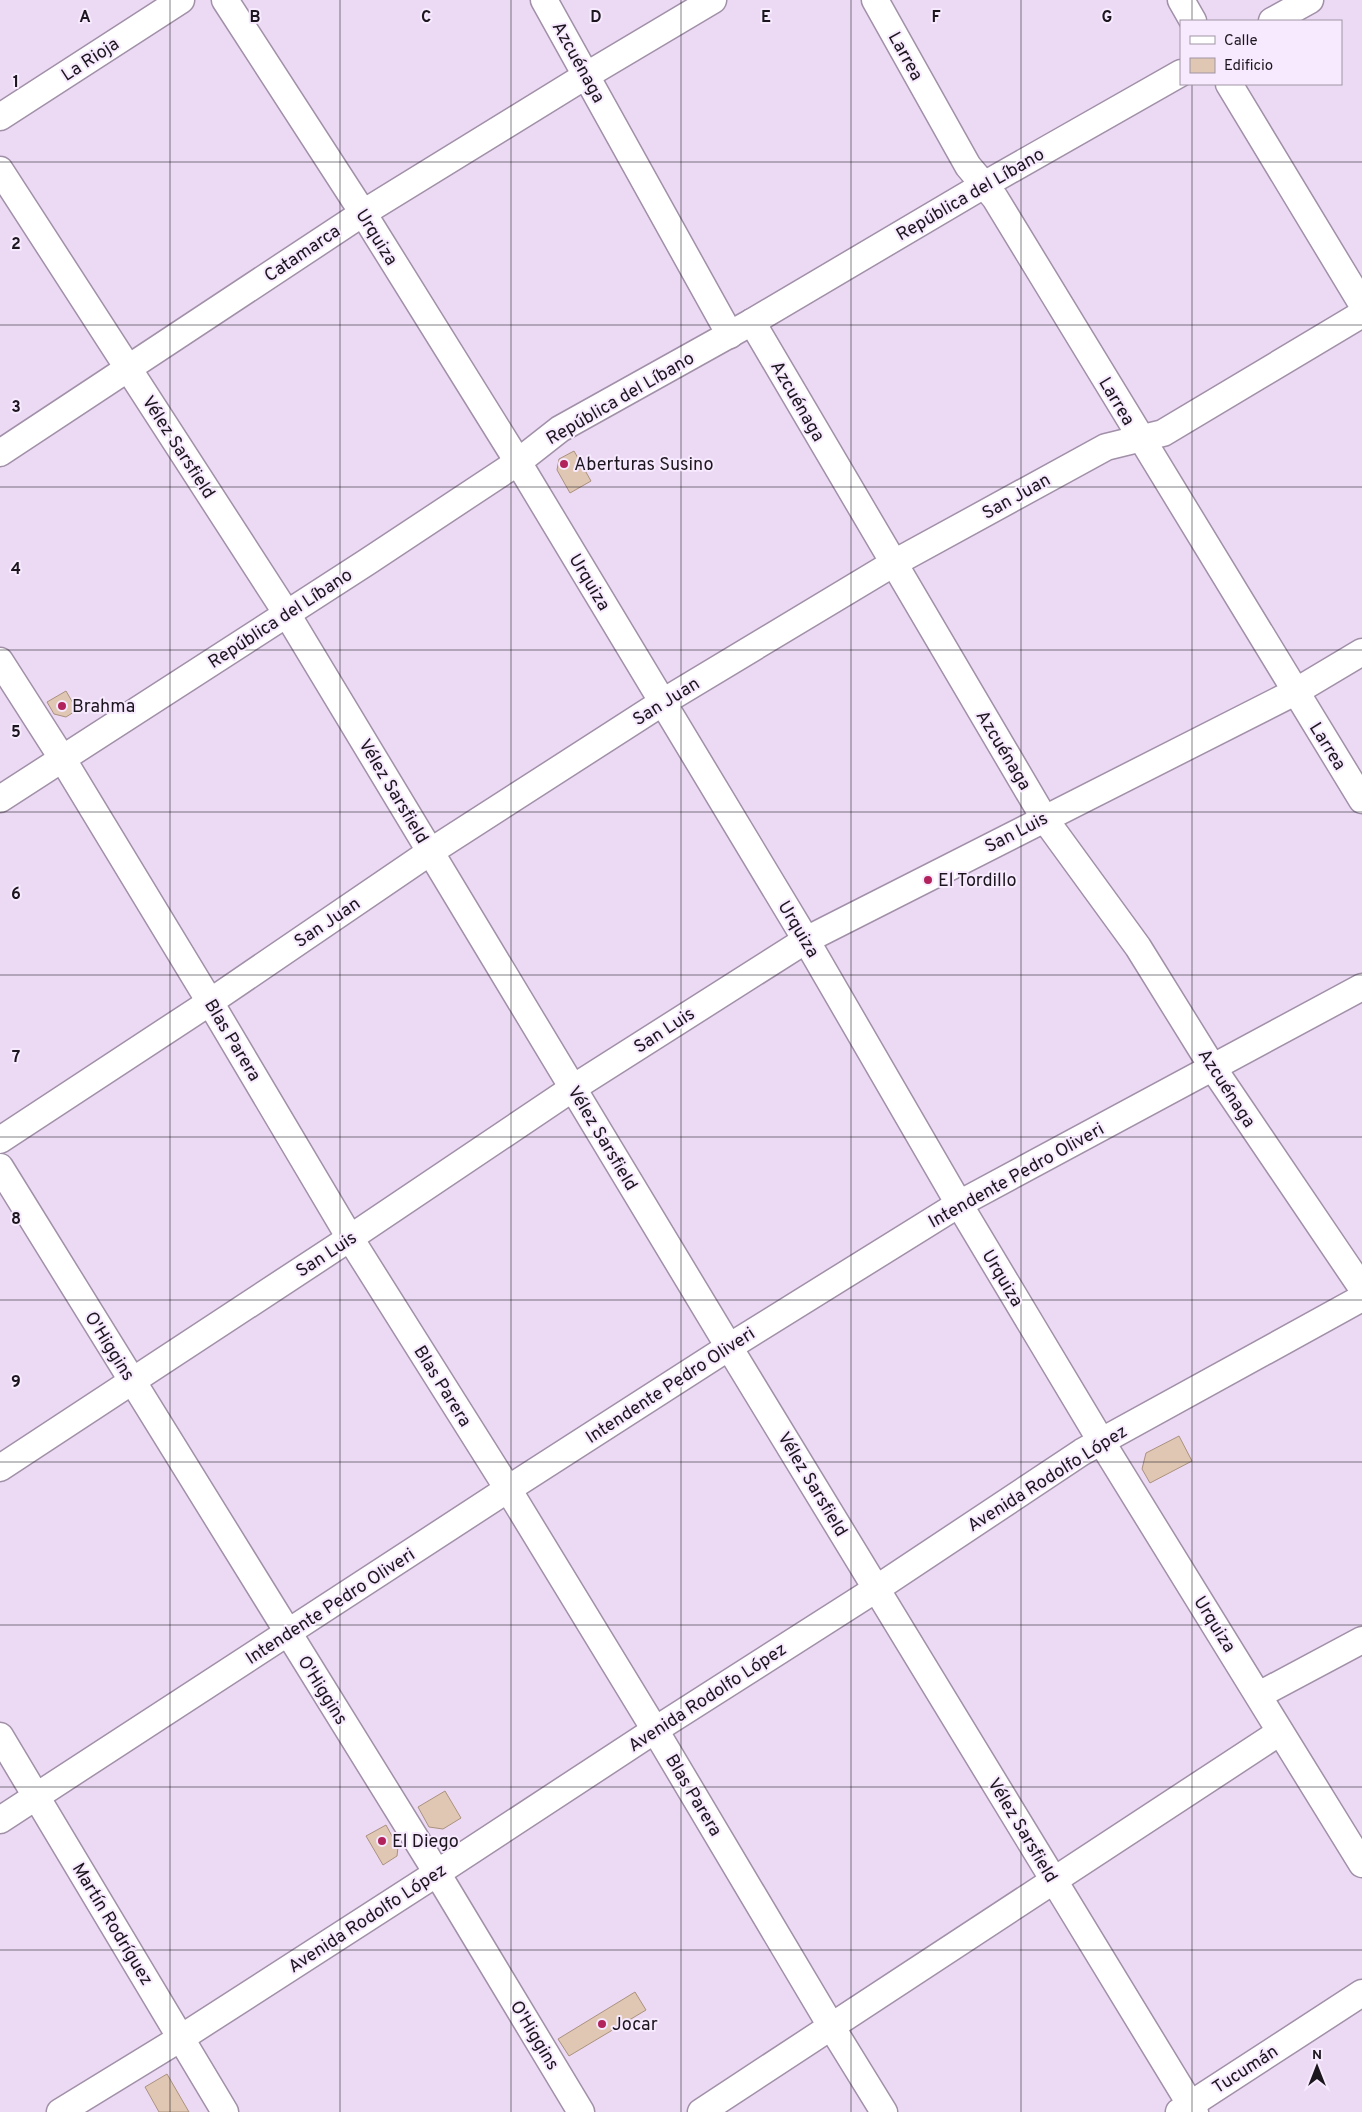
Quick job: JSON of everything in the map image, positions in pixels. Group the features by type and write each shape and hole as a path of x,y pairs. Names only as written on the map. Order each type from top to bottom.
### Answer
{"street":[{"name":"La Rioja","path":"0,117 181,0"},
{"name":"Urquiza","path":"225,0 363,213 518,462 806,940 959,1204 1101,1441 1362,1864"},
{"name":"Azcuénaga","path":"544,0 730,335"},
{"name":"Catamarca","path":"0,453 363,213 586,75 713,0"},
{"name":"Larrea","path":"875,0 968,166 995,198 1140,439 1362,800"},
{"path":"1181,0 1192,20"},
{"path":"1274,20 1310,0"},
{"name":"República del Líbano","path":"0,799 518,462 560,429 730,335 984,185 1180,74"},
{"path":"1230,85 1362,304"},
{"name":"Vélez Sarsfield","path":"0,170 287,614 1053,1880 1188,2109"},
{"name":"San Juan","path":"0,1140 210,1002 430,852 663,702 894,564 1106,447 1163,433 1362,314"},
{"name":"Azcuénaga","path":"752,322 1044,818 1138,947 1213,1068 1362,1288"},
{"name":"San Luis","path":"0,1468 350,1238 573,1088 806,940 1295,692 1362,652"},
{"name":"Blas Parera","path":"0,661 62,758 350,1238 508,1489 655,1730 884,2112"},
{"name":"Intendente Pedro Oliveri","path":"0,1820 729,1347 959,1204 1362,987"},
{"name":"O'Higgins","path":"0,1167 582,2112"},
{"name":"Avenida Rodolfo López","path":"60,2112 181,2038 437,1874 655,1730 1101,1441 1362,1298"},
{"path":"1259,1695 1362,1640"},
{"path":"701,2112 1280,1732"},
{"name":"Martín Rodríguez","path":"0,1736 225,2112"},
{"name":"Tucumán","path":"1188,2109 1362,1993"}],"building":[{"path":"574,451 591,481 570,493 557,470 559,459"},
{"name":"Brahma","path":"66,691 77,710 66,717 54,714 47,702"},
{"path":"1179,1436 1192,1461 1150,1483 1142,1469 1146,1453"},
{"path":"445,1791 461,1818 443,1829 429,1827 418,1807"},
{"name":"El Diego","path":"386,1825 398,1847 397,1856 383,1865 366,1836"},
{"name":"Jocar","path":"635,1992 646,2010 569,2056 558,2039"},
{"path":"167,2074 189,2112 159,2112 145,2087"}],"place":[{"name":"Aberturas Susino","path":"564,464"},
{"name":"Brahma","path":"62,706"},
{"name":"El Tordillo","path":"928,880"},
{"name":"El Diego","path":"382,1841"},
{"name":"Jocar","path":"602,2024"}]}
